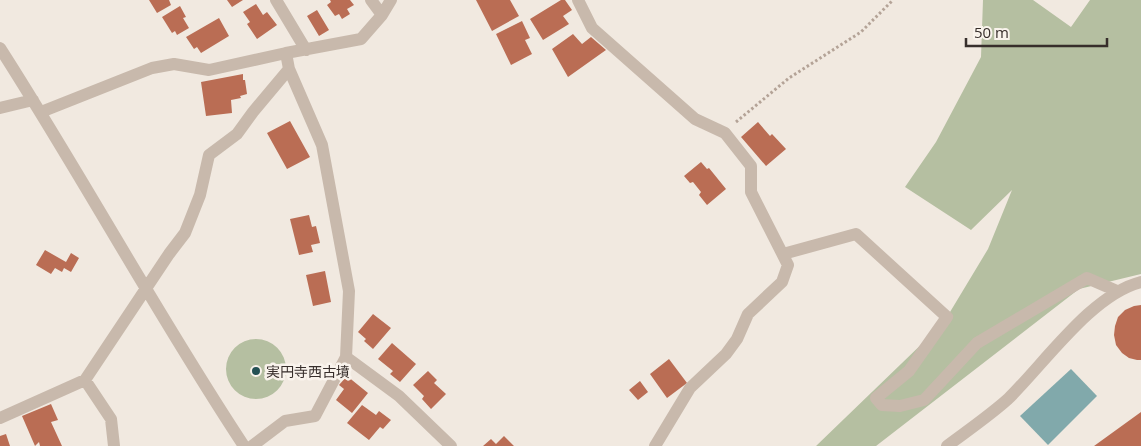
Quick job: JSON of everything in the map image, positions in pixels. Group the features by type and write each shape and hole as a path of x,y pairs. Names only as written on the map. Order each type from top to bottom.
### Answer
{"street":[{"path":"276,0 306,50"},
{"path":"371,0 382,15"},
{"path":"41,112 152,68 174,64 209,70 361,39 382,15 391,0"},
{"path":"578,0 592,28 696,119 723,132 751,166 751,192 788,265 782,282 748,314 737,339 726,354 690,388 655,446"},
{"path":"0,48 41,112 205,388 244,446"},
{"path":"252,446 285,421 315,416 346,357 349,291 322,145 289,69 286,53"},
{"path":"0,418 85,380 168,254 185,233 200,195 209,155 237,134 289,69"},
{"path":"0,108 33,100"},
{"path":"783,254 856,234 947,317 909,371 876,398 882,405 900,406 924,400 977,343 1087,278 1117,291"},
{"path":"947,446 1007,400 1090,312 1117,291 1131,284 1141,282"},
{"path":"346,357 399,396 451,446"},
{"path":"85,380 110,419 114,446"}],"path":[{"path":"723,132 789,78 861,32 893,0"}],"green space":[{"path":"983,0 1033,0 1071,27 1090,0 1141,0 1141,274 1079,289 876,446 816,446 930,336 947,317 988,249 1012,190 971,230 905,187 936,142 981,57"},
{"name":"実円寺西古墳","path":"256,339 272,344 277,348 281,353 286,369 281,385 277,390 272,394 256,399 240,394 235,390 231,385 226,369 231,353 235,348 240,344"}],"water":[{"path":"1071,369 1097,396 1048,445 1020,416"}],"building":[{"path":"149,0 169,0 171,5 157,13"},
{"path":"227,0 243,0 232,7"},
{"path":"330,0 350,0 354,5 347,9 350,14 342,19 339,14 335,16 327,5 331,2"},
{"path":"476,0 510,0 519,16 492,31"},
{"path":"561,0 565,0 572,10 563,16 569,24 543,40 530,19"},
{"path":"256,4 263,15 267,12 277,25 257,39 247,24 250,22 243,12"},
{"path":"180,6 186,17 183,18 189,28 177,35 175,31 172,33 162,17"},
{"path":"317,10 329,30 319,36 307,16"},
{"path":"219,18 229,36 201,53 197,47 194,49 186,37"},
{"path":"522,21 530,38 525,40 532,54 511,65 496,34"},
{"path":"573,34 582,44 591,37 606,50 568,77 552,49"},
{"path":"243,74 247,94 240,96 241,98 231,100 232,113 206,116 201,82"},
{"path":"290,121 310,157 287,169 267,133"},
{"path":"758,122 770,136 772,134 786,149 766,166 741,137"},
{"path":"701,162 707,169 709,168 726,189 707,205 699,195 701,192 693,182 690,183 684,176"},
{"path":"309,215 312,227 316,226 320,243 311,245 313,252 299,255 290,219"},
{"path":"45,250 66,262 71,253 79,258 71,272 64,268 62,272 55,268 51,274 36,265"},
{"path":"325,271 331,302 313,306 306,275"},
{"path":"1141,305 1141,360 1137,360 1129,358 1122,353 1116,345 1114,335 1118,317 1125,310"},
{"path":"373,314 391,328 373,349 358,332"},
{"path":"392,343 416,364 400,382 390,374 393,371 378,359"},
{"path":"669,359 687,383 667,398 650,374"},
{"path":"428,371 437,380 434,383 446,394 431,409 422,399 424,396 413,385"},
{"path":"347,376 368,393 352,413 336,400 344,389 339,385"},
{"path":"640,381 648,392 638,400 629,390"},
{"path":"51,404 58,420 51,422 62,446 40,446 39,442 35,446 22,416"},
{"path":"362,405 376,415 379,411 391,420 383,429 380,427 369,440 347,423"},
{"path":"1141,412 1141,446 1094,446"},
{"path":"6,434 10,446 0,446 0,436"},
{"path":"504,436 514,446 483,446 491,439 496,444"}],"place":[{"name":"実円寺西古墳","path":"256,371"}]}
